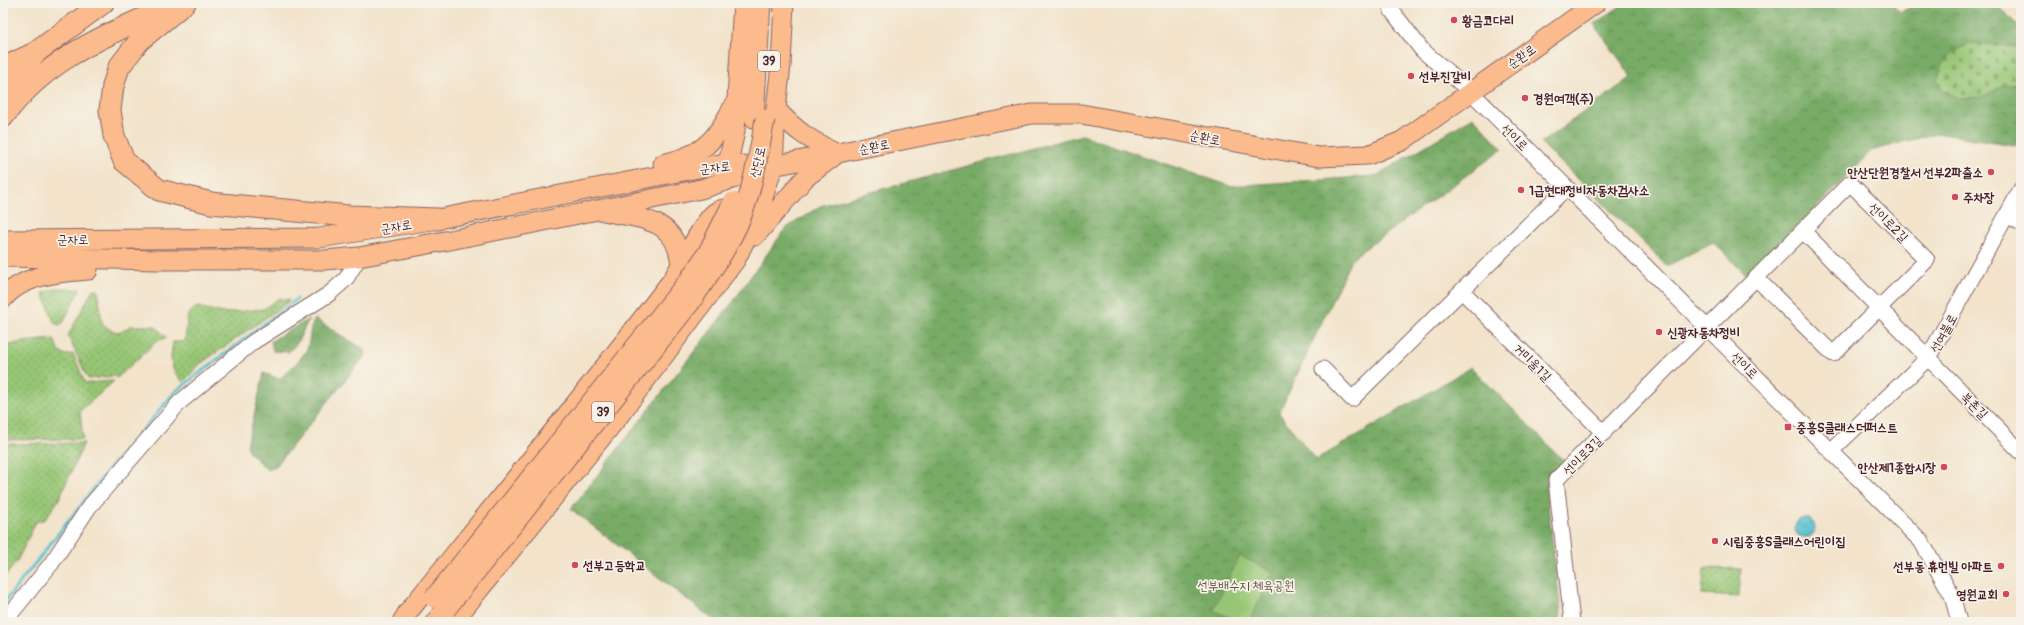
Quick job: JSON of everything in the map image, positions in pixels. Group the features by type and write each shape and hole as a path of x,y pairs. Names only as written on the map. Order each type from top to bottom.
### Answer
{"highway":[{"path":"3,68 35,53 103,3"},
{"path":"3,117 31,85 56,64 82,47 177,3"},
{"path":"185,3 139,40 120,67 113,86 110,110 114,136 124,161 159,190 211,203 349,216 438,219"},
{"path":"3,91 23,70 35,53"}],"main road":[{"path":"708,222 724,182 735,131 743,3"},
{"name":"39","path":"761,3 765,115"},
{"name":"39","path":"765,115 774,3"},
{"path":"734,262 759,211 772,166 765,115 781,65 784,3"},
{"name":"순환로","path":"772,166 1032,114 1082,114 1290,153 1319,157 1368,155 1402,141 1596,3"},
{"path":"737,102 740,116 747,123 756,125 767,124 773,117 765,115"},
{"path":"581,191 622,173 684,159 708,145 719,132 737,102"},
{"path":"442,613 618,417 734,262 775,210 806,178 837,154 807,138 791,127 765,115"},
{"name":"산단로","path":"442,613 689,280 740,203 749,153 765,115"},
{"name":"군자로","path":"3,240 319,238 438,219 728,164 772,166"},
{"name":"군자로","path":"3,257 160,260 324,260 359,257 450,240 683,192 724,182 772,166"},
{"path":"680,173 687,175 690,180 689,187 683,192"},
{"path":"597,209 654,222 676,241 680,252 681,266"},
{"path":"406,619 672,281 708,222 716,212 724,209 733,209 740,212 746,220 747,228 745,240"},
{"path":"3,299 26,281 65,271 110,268 160,260"},
{"name":"39","path":"406,619 442,613"}],"street":[{"name":"선이로","path":"1390,3 1392,11 1422,50 1471,92 1921,541 1952,595 1959,622"},
{"name":"선이로2길","path":"1708,328 1850,183 1928,260 1833,354 1757,279"},
{"path":"1323,370 1352,399 1566,188"},
{"name":"선여불로","path":"1831,451 1928,358 2014,219 2021,189"},
{"path":"1803,231 1879,308"},
{"path":"4,622 51,564 90,507 180,402 254,342 329,294 346,280 359,257"},
{"name":"거미울1길","path":"1462,291 1604,433"},
{"name":"북촌길","path":"1879,308 2021,452"},
{"name":"선이로3길","path":"1572,622 1556,480 1708,328"}],"green space":[{"path":"1625,3 1892,3 1900,12 1920,3 1997,3 2021,30 2021,146 1936,133 1871,151 1749,278 1713,242 1667,266 1541,143 1632,77 1594,24"},
{"path":"1974,43 2016,47 2021,45 2021,82 2003,86 1982,97 1962,99 1943,91 1937,80 1942,66 1954,52"},
{"name":"선부배수지 체육공원","path":"1473,117 1503,149 1352,258 1279,413 1316,460 1471,367 1564,461 1549,476 1546,488 1561,613 1559,622 716,622 571,509 732,303 785,229 820,206 1082,135 1230,186 1376,176"},
{"path":"57,288 80,289 62,324 58,325 54,322 43,293"},
{"path":"93,289 98,290 102,323 112,331 121,332 130,326 155,326 167,338 158,340 117,378 114,376 88,379 68,336"},
{"path":"279,298 283,300 289,299 288,302 200,364 183,382 178,377 173,368 171,359 173,342 182,342 185,340 188,314 197,307 224,313 264,309"},
{"path":"309,319 297,343 289,352 273,351 271,341"},
{"path":"315,319 363,349 365,356 276,466 267,470 249,452 247,445 264,373 279,379 294,365 307,349 311,328"},
{"path":"54,339 59,352 66,355 73,354 85,383 114,381 80,411 83,439 3,440 3,347 21,342"},
{"path":"84,443 58,501 45,519 36,522 17,561 3,579 3,444"},
{"name":"선부배수지 체육공원","path":"1240,556 1273,572 1249,622 1239,622 1213,610"},
{"path":"1704,568 1741,569 1739,597 1702,595"}],"water":[{"path":"1801,518 1809,518 1815,524 1815,532 1809,538 1801,538 1795,532 1795,524"}],"waterway":[{"path":"3,604 110,468 176,391 297,299"}],"place":[{"name":"황금코다리","path":"1454,20"},
{"name":"선부진갈비","path":"1411,76"},
{"name":"경원여객(주)","path":"1525,98"},
{"name":"안산단원경찰서 선부2파출소","path":"1991,172"},
{"name":"1급현대정비자동차검사소","path":"1521,190"},
{"name":"주차장","path":"1955,197"},
{"name":"신광자동차정비","path":"1659,332"},
{"name":"중흥S클래스더퍼스트","path":"1788,427"},
{"name":"안산제1종합시장","path":"1944,467"},
{"name":"시립중흥S클래스어린이집","path":"1715,541"},
{"name":"선부고등학교","path":"575,565"},
{"name":"선부동 휴먼빌 아파트","path":"2001,566"},
{"name":"영원교회","path":"2006,594"}]}
